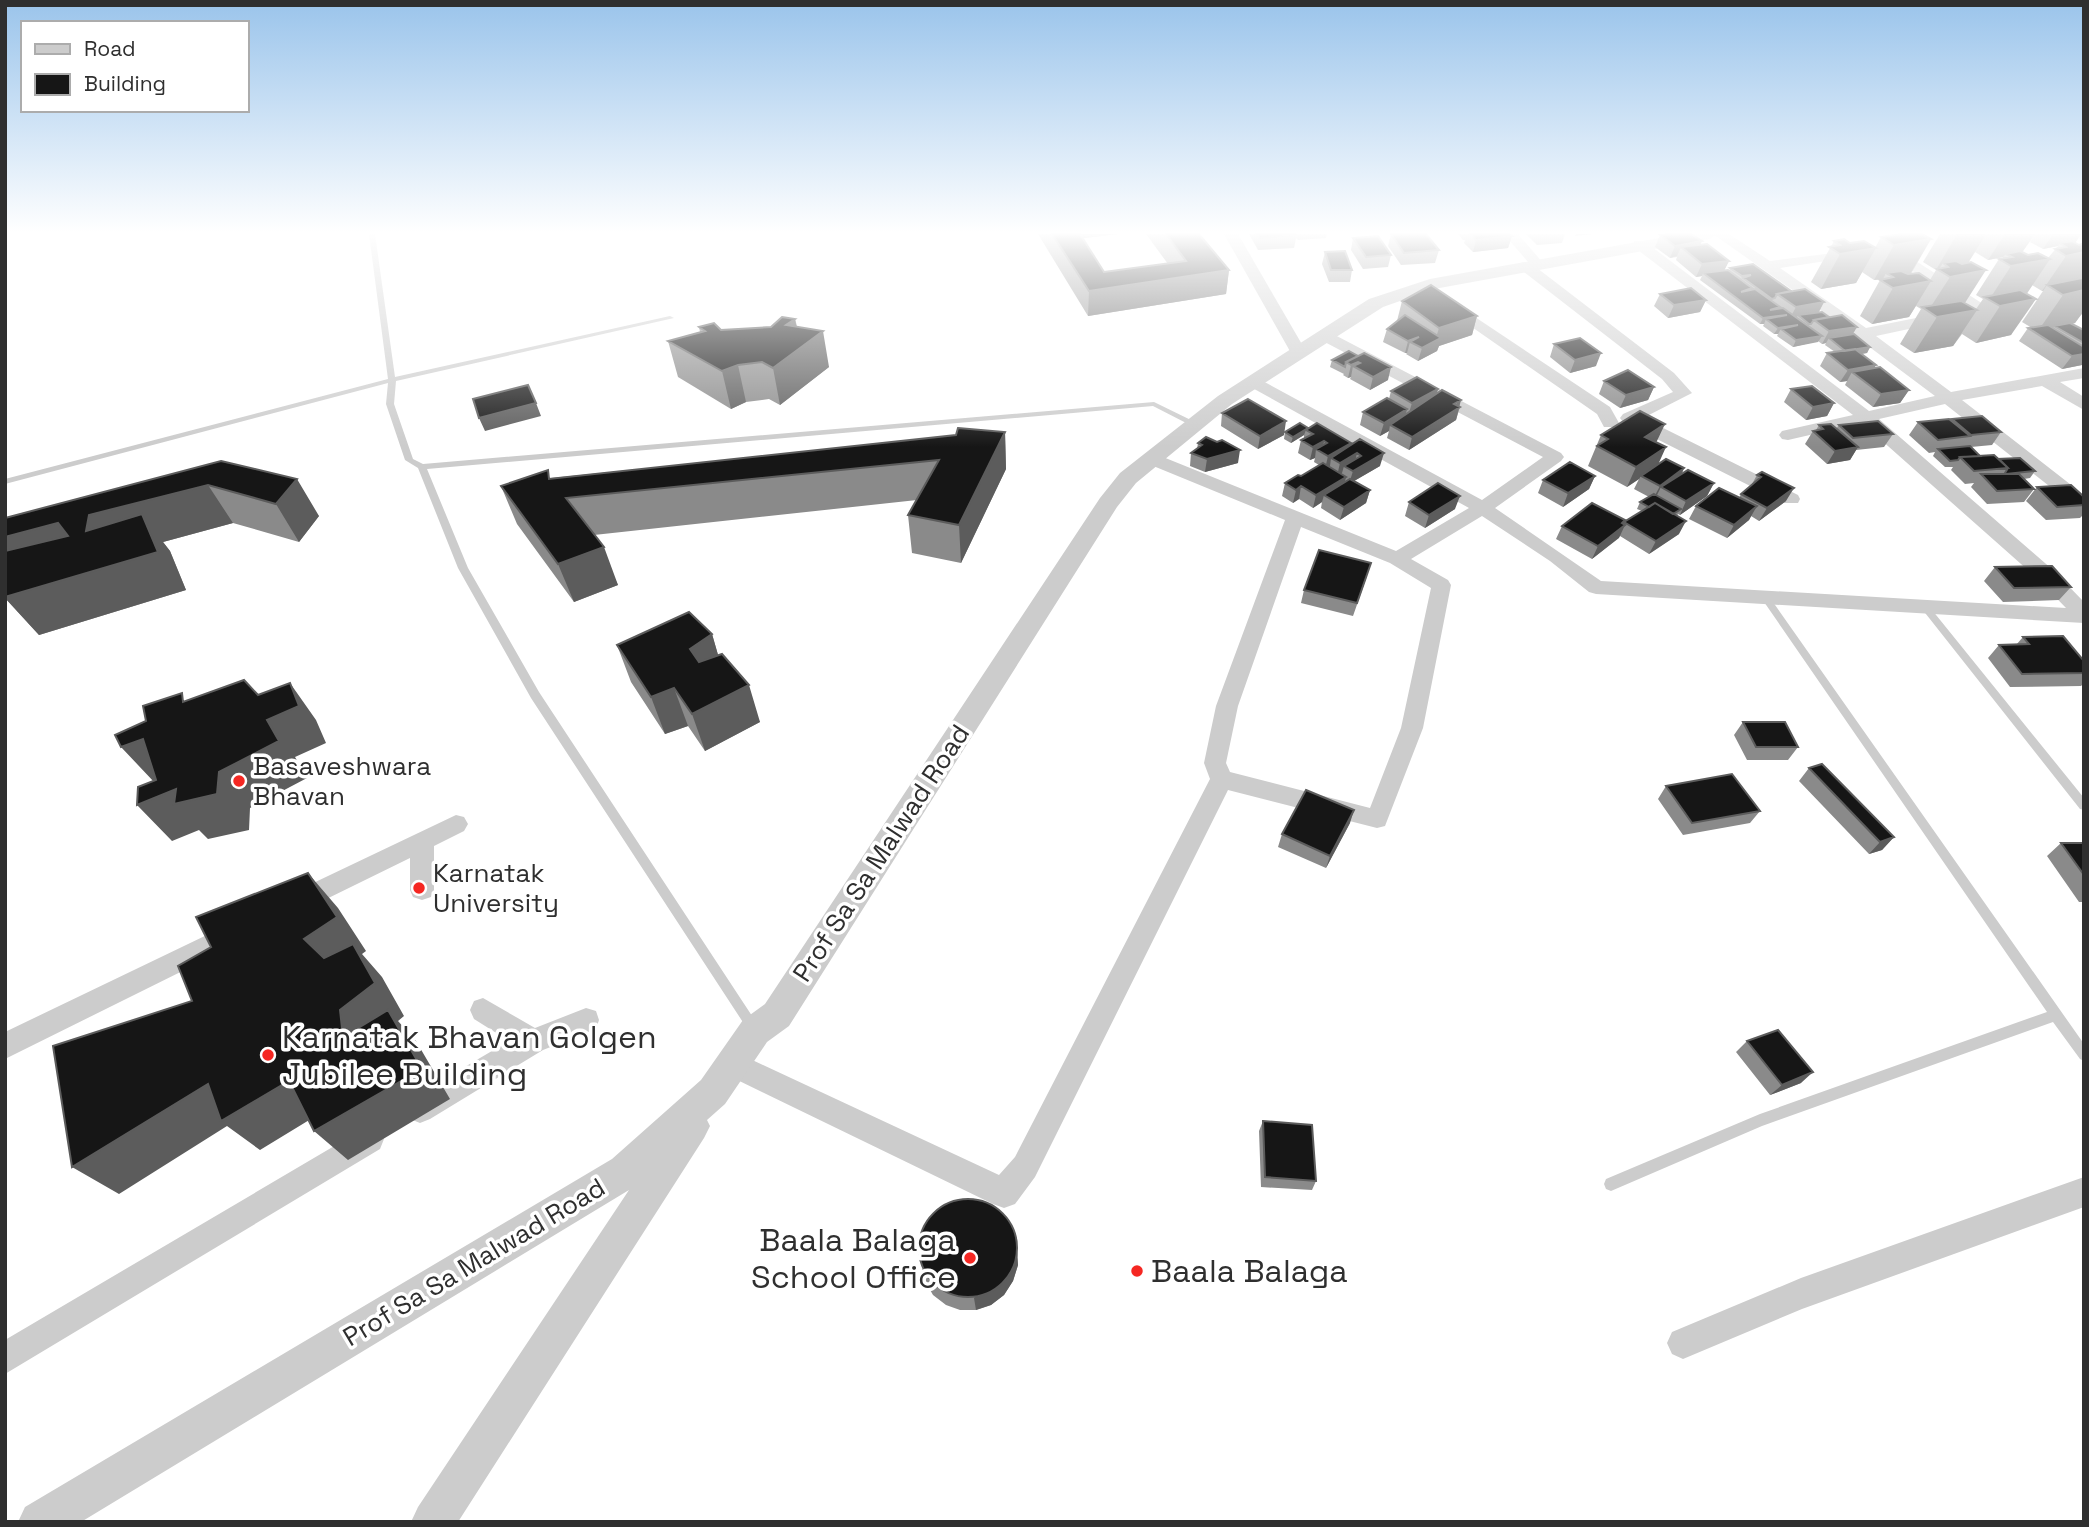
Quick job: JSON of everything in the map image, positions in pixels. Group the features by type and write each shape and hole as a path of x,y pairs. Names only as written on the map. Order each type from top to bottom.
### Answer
{"street":[{"path":"1272,305 1299,353"},
{"name":"Prof Sa Sa Malwad Road","path":"40,1522 625,1172 723,1078 755,1031 777,1015 1108,503 1128,478 1253,382 1373,305"},
{"path":"1450,305 1607,417 1614,411 1791,499"},
{"path":"1581,305 1668,376 1684,393 1629,418"},
{"path":"1719,305 1865,416 2046,575 2084,616"},
{"path":"1823,305 2084,504"},
{"path":"1862,334 1990,308 1986,305"},
{"path":"1325,336 1555,457 1482,508 1397,559"},
{"path":"1788,435 1948,398 2084,373"},
{"path":"2045,380 2084,405"},
{"path":"1253,382 1482,508 1558,556 1596,587 2084,616"},
{"path":"1152,459 1397,559 1441,585 1412,728 1377,819 1222,779"},
{"path":"1222,779 1215,763 1227,706 1296,516"},
{"path":"433,1522 723,1078 1004,1193 1026,1167 1222,779"},
{"path":"5,1046 456,824"},
{"path":"422,841 422,890"},
{"path":"483,1010 533,1041"},
{"path":"5,1358 533,1041 586,1020"},
{"path":"1683,1343 1801,1294 2084,1192"}],"lane":[{"path":"382,305 392,380 390,404 409,460 422,467 1154,404 1195,424"},
{"path":"5,482 392,380 670,317"},
{"path":"422,467 463,568 535,695 755,1031"},
{"path":"1765,597 2084,1055"},
{"path":"1925,607 2084,806"},
{"path":"1611,1184 1760,1120 2056,1015"}],"building":[{"path":"1408,305 1461,305 1477,316 1439,328"},
{"path":"1746,305 1778,305 1780,307 1770,310 1783,308 1822,336 1796,340 1781,329 1798,325 1778,328 1766,319 1787,315 1763,318"},
{"path":"1969,305 1977,310 1937,317 1922,307"},
{"path":"1822,312 1829,317 1814,320 1811,324 1798,315"},
{"path":"1405,315 1441,338 1422,348 1410,342 1419,337 1408,341 1387,329"},
{"path":"1842,315 1857,327 1829,331 1814,320"},
{"path":"782,317 795,319 786,325 823,331 773,368 762,362 738,365 722,371 668,341 705,331 699,327 714,323 721,330 771,327"},
{"path":"2070,323 2084,330 2084,343 2054,326"},
{"path":"2048,325 2084,347 2084,354 2072,356 2028,328"},
{"path":"1854,334 1870,347 1845,351 1829,338"},
{"path":"1580,338 1601,353 1575,360 1554,344"},
{"path":"1855,349 1876,365 1848,370 1827,353"},
{"path":"1349,351 1358,356 1346,362 1345,367 1332,360"},
{"path":"1364,353 1391,367 1373,377 1353,366 1360,363 1351,365 1346,362"},
{"path":"1880,367 1909,390 1881,394 1852,372"},
{"path":"1628,370 1654,387 1626,395 1604,381"},
{"path":"1417,377 1438,389 1412,403 1391,391"},
{"path":"528,385 536,403 479,418 473,399"},
{"path":"1812,386 1834,403 1813,407 1791,389"},
{"path":"1442,390 1461,400 1454,404 1460,407 1412,437 1390,425"},
{"path":"1387,398 1407,409 1384,423 1363,412"},
{"path":"1248,399 1286,421 1260,436 1222,413"},
{"path":"1640,411 1665,424 1645,437 1666,447 1636,467 1597,446 1608,439 1601,435"},
{"path":"1982,416 2001,432 1971,435 1952,419"},
{"path":"1949,419 1970,436 1938,440 1918,422"},
{"path":"1878,421 1893,434 1853,438 1839,425"},
{"path":"1300,423 1308,428 1293,437 1285,432"},
{"path":"1317,423 1351,443 1328,456 1316,449 1327,443 1324,441 1313,447 1301,440 1313,434 1306,430"},
{"path":"1831,424 1858,447 1835,451 1813,431 1823,429 1819,425"},
{"path":"958,428 1005,432 959,525 908,515 939,460 566,498 604,547 558,564 501,486 548,470 549,479 956,435"},
{"path":"1206,437 1217,442 1222,440 1240,450 1207,459 1191,453 1202,445 1198,443"},
{"path":"1360,439 1384,453 1353,471 1344,466 1361,456 1357,453 1340,463 1331,458"},
{"path":"1970,446 1980,456 1960,457 1950,461 1938,449"},
{"path":"1994,455 2008,468 1974,471 1960,457"},
{"path":"2020,458 2035,471 2006,474 2008,468 1999,459"},
{"path":"1666,459 1684,468 1660,486 1641,476"},
{"path":"221,461 297,479 276,504 208,485 89,515 86,531 142,514 158,552 5,597 5,551 68,536 58,523 5,537 5,518"},
{"path":"1570,462 1595,476 1568,493 1543,480"},
{"path":"1323,463 1346,477 1316,495 1301,486 1296,490 1285,483 1298,475 1301,476"},
{"path":"1688,470 1714,483 1686,501 1661,487"},
{"path":"1762,472 1794,488 1767,508 1741,494 1761,477 1757,475"},
{"path":"1981,474 2019,474 2034,489 1997,491"},
{"path":"1350,479 1370,490 1344,507 1324,495"},
{"path":"1438,483 1460,496 1429,515 1409,502"},
{"path":"2071,485 2084,497 2084,505 2057,507 2037,487"},
{"path":"1719,488 1757,506 1734,525 1696,506"},
{"path":"1654,494 1681,509 1673,514 1655,503 1649,507 1640,502"},
{"path":"1592,503 1625,520 1622,523 1625,525 1598,546 1562,526"},
{"path":"1655,503 1686,521 1656,541 1624,522"},
{"path":"1319,550 1371,563 1357,603 1304,590"},
{"path":"2052,566 2071,587 2014,588 1995,567"},
{"path":"689,612 712,634 690,649 699,662 722,654 749,685 692,714 674,688 651,697 617,645"},
{"path":"2063,636 2084,661 2084,673 2022,674 1999,645 2029,644 2023,637"},
{"path":"244,680 258,695 290,683 299,706 267,720 279,741 219,772 217,794 174,804 176,789 137,805 138,787 156,780 143,739 121,747 115,735 146,721 143,706 182,693 183,702"},
{"path":"1743,722 1785,722 1798,747 1756,747"},
{"path":"1822,764 1894,837 1880,842 1809,768"},
{"path":"1732,774 1760,811 1692,823 1666,786"},
{"path":"1306,790 1354,810 1330,856 1282,834"},
{"path":"2061,843 2084,843 2084,875"},
{"name":"Karnatak Bhavan Golgen Jubilee Building","path":"308,873 337,917 304,939 324,958 353,944 375,983 340,1010 343,1037 388,1010 422,1069 314,1131 289,1081 221,1121 208,1084 72,1167 53,1046 192,1001 178,966 211,947 196,917"},
{"path":"1778,1030 1813,1072 1782,1085 1747,1041"},
{"path":"1263,1121 1312,1125 1316,1181 1265,1177"},
{"name":"Baala Balaga School Office","path":"968,1199 987,1202 1003,1213 1014,1229 1017,1248 1014,1267 1003,1283 987,1294 968,1297 949,1294 933,1283 922,1267 919,1248 922,1229 933,1213 949,1202"}],"place":[{"name":"Basaveshwara Bhavan","path":"239,781"},
{"name":"Karnatak University","path":"419,888"},
{"name":"Karnatak Bhavan Golgen Jubilee Building","path":"268,1055"},
{"name":"Baala Balaga School Office","path":"970,1258"},
{"name":"Baala Balaga","path":"1137,1271"}]}
